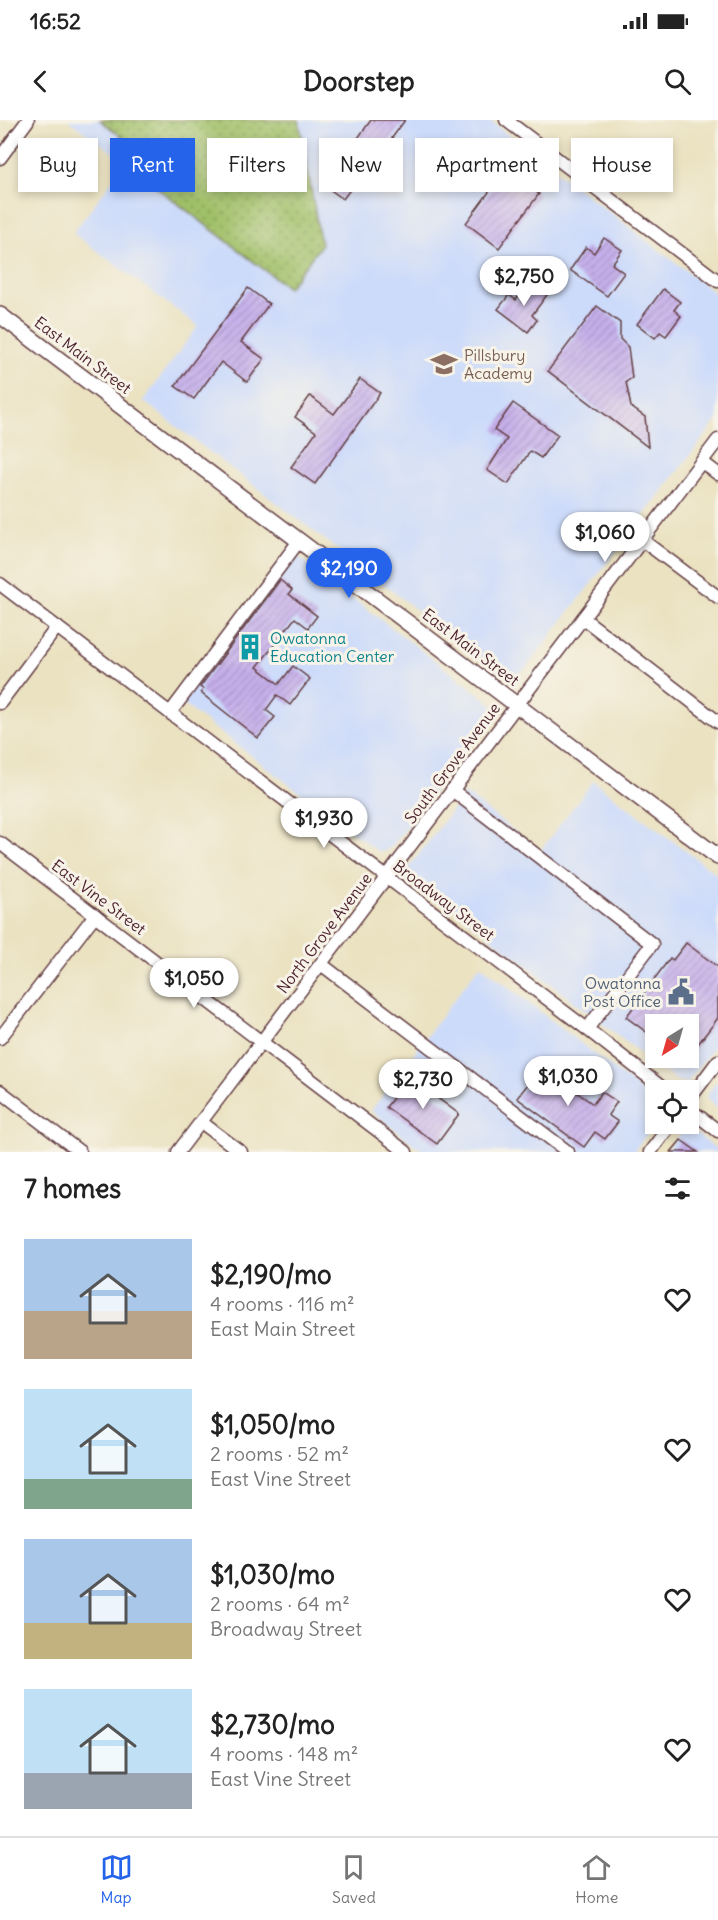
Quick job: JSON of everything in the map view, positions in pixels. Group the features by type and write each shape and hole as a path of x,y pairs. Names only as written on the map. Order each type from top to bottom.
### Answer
{"main road":[{"name":"East Main Street","path":"0,315 718,857"}],"street":[{"path":"0,158 28,120"},
{"path":"506,120 718,281"},
{"name":"South Grove Avenue","path":"386,877 718,440"},
{"path":"702,462 718,474"},
{"path":"642,540 718,597"},
{"path":"170,713 299,541"},
{"name":"Broadway Street","path":"0,584 653,1080"},
{"path":"583,618 718,722"},
{"path":"0,703 57,627"},
{"path":"452,790 652,944 587,1029"},
{"name":"East Vine Street","path":"0,843 406,1152"},
{"name":"North Grove Avenue","path":"178,1152 386,877"},
{"path":"0,1038 95,915"},
{"path":"321,964 568,1152"},
{"path":"699,1086 718,1061"},
{"path":"0,1091 80,1152"},
{"path":"699,1116 718,1131"},
{"path":"201,1122 241,1152"},
{"path":"650,1152 664,1134"}],"shaded area":[{"name":"Pillsbury Academy","path":"68,120 489,120 513,138 415,138 415,192 559,192 559,173 571,183 571,192 583,192 718,295 718,419 525,669 514,677 501,674 143,401 198,326 73,233 110,183 110,192 195,192 195,138 110,138 110,150 98,142 98,138 93,138"},
{"path":"293,553 496,709 393,845 385,851 377,851 180,702"},
{"path":"593,781 718,875 718,1041 699,1067 699,1014 645,1014 645,1056 408,874 410,866 465,793 540,851"},
{"path":"480,965 645,1093 645,1134 647,1134 633,1152 424,1152 371,1111"},
{"path":"660,1068 698,1068 689,1080 676,1080"},
{"path":"718,1079 718,1109 707,1098"},
{"path":"681,1134 697,1134 718,1150 718,1152 665,1152"}],"green space":[{"path":"100,120 299,120 302,138 207,138 207,192 307,192 307,165 321,245 288,288 163,192 195,192 195,138 123,138"}],"building":[{"path":"371,120 405,120 392,138 358,138"},
{"path":"334,192 348,192 343,199"},
{"path":"489,192 536,192 539,194 499,248 466,223"},
{"path":"604,238 622,250 612,264 624,273 607,296 570,270 586,247 594,253"},
{"path":"530,282 547,295 532,315 537,320 528,332 498,309 509,295 516,300"},
{"path":"248,288 269,304 241,342 264,359 247,382 221,362 194,399 175,386"},
{"path":"663,289 680,302 674,310 681,316 666,336 660,332 655,338 637,324"},
{"path":"597,306 620,323 620,339 628,347 632,378 626,382 631,407 645,417 648,447 548,371"},
{"path":"360,379 380,393 315,484 291,467 316,432 295,417 310,396 334,414"},
{"path":"513,403 558,435 541,458 530,451 508,484 487,470 507,439 494,430"},
{"name":"Owatonna Education Center","path":"280,580 292,590 289,594 317,616 308,628 295,618 257,667 279,684 293,666 310,679 290,705 277,695 266,710 275,717 258,738 201,693 203,689 200,687"},
{"name":"Owatonna Post Office","path":"686,943 718,967 718,1018 699,1043 699,1014 645,1014 645,1031 626,1017 670,958 673,960"},
{"path":"538,1064 593,1104 602,1092 617,1102 608,1115 618,1122 605,1139 595,1132 584,1147 517,1098 528,1084 525,1082"},
{"path":"409,1077 459,1114 437,1144 386,1107"},
{"path":"681,1140 698,1152 671,1152"}],"place":[{"name":"Pillsbury Academy","path":"444,364"},
{"name":"Owatonna Education Center","path":"250,647"},
{"name":"Owatonna Post Office","path":"681,992"}]}
